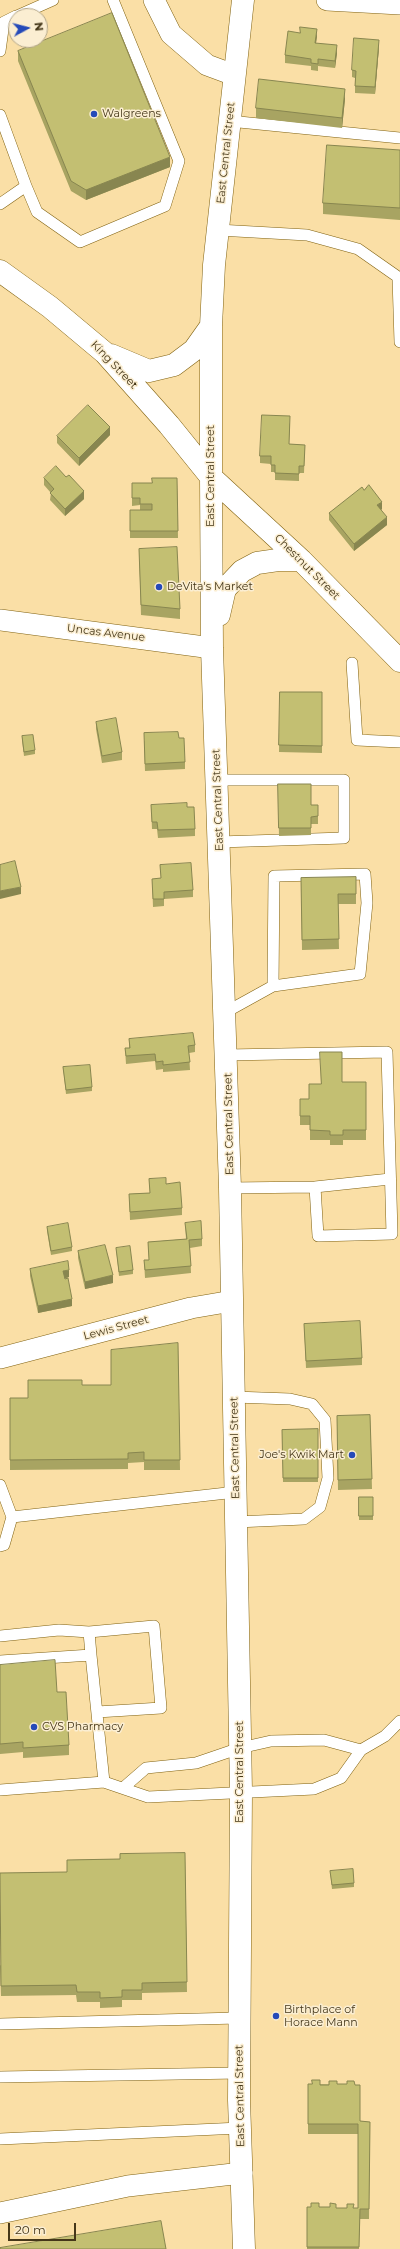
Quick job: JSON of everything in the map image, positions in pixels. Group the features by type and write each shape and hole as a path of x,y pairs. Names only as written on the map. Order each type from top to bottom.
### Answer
{"main road":[{"name":"East Central Street","path":"243,0 218,230 211,326 211,477 212,648 226,1012 236,1492 240,1748 238,2018 244,2249"},
{"name":"King Street","path":"0,271 50,307 105,353 169,425 211,477"},
{"path":"105,353 149,371 174,365 194,350 211,326"},
{"name":"Chestnut Street","path":"211,477 301,560 399,658"},
{"path":"212,648 225,589 242,571 257,563 278,560 301,560"}],"street":[{"path":"154,0 172,34 206,65 234,75"},
{"path":"327,0 400,4"},
{"name":"Uncas Avenue","path":"0,620 212,648"},
{"name":"Lewis Street","path":"0,1358 191,1308 232,1301"},
{"path":"0,2213 128,2186 242,2173"}],"lane":[{"path":"35,8 53,0"},
{"path":"0,115 26,186 38,212 80,242 164,206 179,161 113,0"},
{"path":"0,51 4,22 8,20"},
{"path":"229,121 400,138"},
{"path":"0,204 26,186"},
{"path":"218,230 306,235 358,249 398,277 400,342"},
{"path":"352,663 357,740 400,742"},
{"path":"217,780 344,780 344,838 219,842"},
{"path":"226,1012 273,986 360,974 367,903 365,874 274,876 273,986"},
{"path":"227,1055 387,1052 392,1234 318,1236 315,1187"},
{"path":"230,1188 315,1187 390,1179"},
{"path":"234,1397 290,1399 312,1404 325,1420 328,1478 320,1507 304,1519 236,1522"},
{"path":"0,1485 12,1517 4,1545 0,1546"},
{"path":"12,1517 236,1492"},
{"path":"0,1636 59,1630 89,1632 154,1626 161,1708 97,1712"},
{"path":"89,1632 104,1782"},
{"path":"0,1661 91,1655"},
{"path":"0,1790 104,1782 148,1797 314,1789 342,1778 361,1750 385,1736 400,1721"},
{"path":"123,1788 146,1768 196,1763 240,1748 271,1741 324,1740 361,1750"},
{"path":"0,2024 238,2018"},
{"path":"0,2077 239,2073"},
{"path":"0,2138 240,2128"}],"building":[{"name":"Walgreens","path":"112,13 170,157 86,190 71,181 18,51 25,48 48,48 48,39"},
{"path":"300,27 317,29 315,43 337,45 335,61 318,59 318,64 311,63 311,59 285,55 288,31 300,33"},
{"path":"354,38 379,40 375,87 355,86 356,71 352,70"},
{"path":"259,79 345,89 342,118 256,108"},
{"path":"327,145 400,150 400,208 323,203"},
{"path":"88,405 110,427 79,458 57,436"},
{"path":"262,415 290,416 289,444 305,445 304,466 299,466 299,474 275,473 275,465 271,465 271,456 260,456"},
{"path":"56,466 66,477 69,475 84,491 65,509 50,493 54,489 44,478"},
{"path":"152,478 177,478 178,531 130,531 130,510 152,510 152,504 140,504 140,498 132,498 132,483 152,483"},
{"path":"369,485 382,502 377,505 387,517 354,544 329,513 362,487 364,490"},
{"name":"DeVita's Market","path":"177,547 180,609 141,605 139,549"},
{"path":"280,692 322,692 322,746 279,745"},
{"path":"116,718 122,752 102,756 96,722"},
{"path":"178,732 179,738 184,738 185,762 145,764 144,733"},
{"path":"33,735 35,750 24,752 22,736"},
{"path":"278,784 311,784 311,805 318,805 318,816 311,817 311,828 279,828"},
{"path":"187,803 187,807 194,807 195,829 158,830 157,822 152,822 151,805"},
{"path":"15,861 21,887 0,891 0,865"},
{"path":"191,863 193,890 164,892 164,899 153,899 152,879 161,878 160,865"},
{"path":"356,877 356,894 338,894 339,939 302,940 301,878"},
{"path":"193,1033 195,1045 188,1046 190,1062 163,1065 163,1061 156,1062 155,1054 126,1056 125,1048 130,1048 129,1039"},
{"path":"320,1052 342,1052 342,1082 366,1082 366,1130 343,1130 343,1135 330,1135 330,1131 310,1130 310,1116 300,1116 300,1099 309,1099 309,1084 321,1084"},
{"path":"90,1065 92,1087 66,1090 63,1067"},
{"path":"166,1178 166,1184 180,1182 182,1208 130,1212 129,1194 150,1193 149,1179"},
{"path":"201,1221 202,1239 189,1240 191,1266 145,1270 144,1260 149,1260 148,1242 187,1239 185,1223"},
{"path":"68,1223 72,1247 51,1251 47,1227"},
{"path":"105,1245 113,1275 85,1282 78,1251"},
{"path":"130,1246 133,1270 119,1272 116,1248"},
{"path":"68,1261 69,1270 63,1271 65,1279 68,1278 72,1299 38,1306 30,1269"},
{"path":"360,1321 362,1358 306,1361 304,1324"},
{"path":"178,1343 180,1460 144,1460 144,1452 128,1453 128,1459 10,1460 10,1398 28,1398 28,1380 82,1380 82,1385 111,1385 111,1350"},
{"path":"370,1415 372,1479 338,1480 337,1416"},
{"path":"318,1429 318,1478 283,1478 282,1430"},
{"path":"359,1497 373,1497 373,1516 359,1516"},
{"name":"CVS Pharmacy","path":"55,1660 57,1692 66,1692 69,1745 23,1748 23,1742 0,1744 0,1665"},
{"path":"185,1853 187,1982 142,1983 142,1990 122,1990 122,1997 100,1998 100,1992 77,1992 76,1985 1,1986 0,1873 67,1872 67,1860 120,1859 120,1854"},
{"path":"353,1869 354,1883 332,1885 330,1871"},
{"path":"312,2080 320,2080 320,2085 329,2085 329,2081 337,2081 337,2084 347,2084 347,2081 354,2081 355,2085 360,2085 360,2121 370,2122 369,2209 360,2209 359,2247 307,2247 307,2207 311,2207 311,2203 319,2203 319,2207 330,2207 330,2203 336,2204 336,2208 347,2208 347,2204 354,2204 353,2208 358,2208 358,2124 308,2124 308,2084 312,2084"},
{"path":"161,2221 166,2249 0,2249 0,2248"}],"place":[{"name":"Walgreens","path":"94,114"},
{"name":"DeVita's Market","path":"159,587"},
{"name":"Joe's Kwik Mart","path":"352,1455"},
{"name":"CVS Pharmacy","path":"34,1727"},
{"name":"Birthplace of Horace Mann","path":"276,2016"}]}
